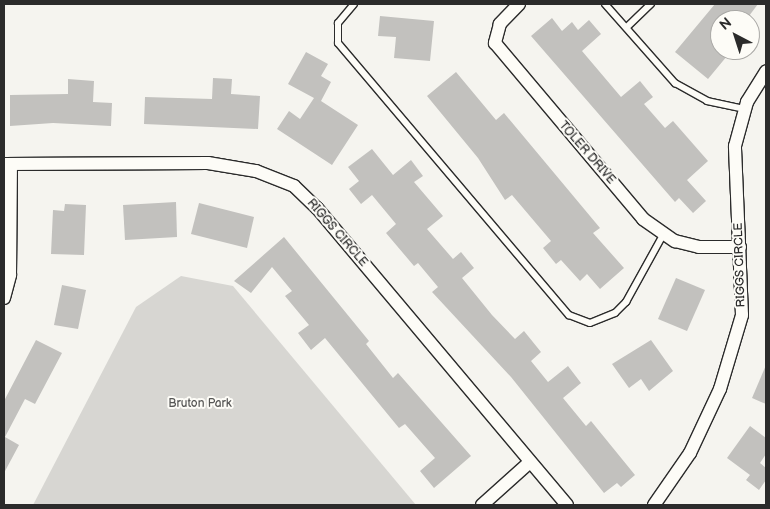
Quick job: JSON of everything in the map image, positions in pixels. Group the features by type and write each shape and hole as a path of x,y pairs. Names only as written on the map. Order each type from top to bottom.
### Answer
{"street":[{"name":"TOLER DRIVE","path":"519,4 500,24 495,43 643,219 663,235 699,247 740,246"},
{"name":"RIGGS CIRCLE","path":"654,505 690,453 720,389 742,315 735,146 745,109 766,71"},
{"name":"RIGGS CIRCLE","path":"8,164 208,164 256,171 294,186 317,208 567,505"},
{"path":"4,298 10,275 8,164"},
{"path":"482,505 530,462"}],"lane":[{"path":"354,4 338,23 338,43 569,315 590,323 615,313 626,302 663,235"},
{"path":"605,4 628,26 675,83 707,101 745,109"},
{"path":"628,26 652,4"}],"green space":[{"name":"Bruton Park","path":"181,276 233,286 416,505 33,505 136,307"}],"building":[{"path":"715,4 758,4 754,10 710,10"},
{"path":"710,10 710,60 724,60 708,79 675,52"},
{"path":"380,16 434,21 430,61 394,58 396,37 378,36"},
{"path":"552,18 562,31 572,22 578,30 589,20 601,34 582,51 621,97 640,81 653,97 644,104 665,128 673,121 708,161 687,180 706,201 693,213 679,198 675,202 531,36"},
{"path":"306,52 328,64 321,76 331,82 321,101 358,125 332,165 277,129 289,111 300,119 314,98 288,84"},
{"path":"456,72 496,120 504,113 600,228 593,233 624,268 600,289 587,274 580,281 561,260 556,264 543,248 551,241 512,195 505,200 478,158 427,96"},
{"path":"213,78 232,79 231,94 260,96 258,129 144,124 145,97 212,99"},
{"path":"68,79 94,81 93,102 112,103 111,126 53,123 10,126 10,95 68,94"},
{"path":"372,149 393,175 411,160 423,176 414,182 443,216 427,229 453,259 461,252 474,268 462,278 492,315 515,339 524,331 541,352 531,361 548,382 568,366 581,383 563,398 586,426 591,421 635,475 621,487 617,483 604,493 511,377 432,292 438,287 418,263 414,266 386,233 396,224 372,195 361,204 349,189 359,181 348,167"},
{"path":"176,202 177,237 125,240 123,205"},
{"path":"199,203 254,217 247,248 191,234"},
{"path":"65,204 86,205 84,255 51,254 53,210 64,211"},
{"path":"284,237 369,341 366,344 393,378 398,373 471,456 434,488 420,471 435,458 405,424 399,428 325,338 311,350 298,333 309,325 285,296 292,291 272,267 251,293 234,281"},
{"path":"676,278 705,290 687,331 658,319"},
{"path":"62,285 86,290 78,329 54,325"},
{"path":"36,340 62,353 35,404 25,399 5,437 19,445 4,473 4,401"},
{"path":"651,340 673,371 649,391 641,379 629,388 612,364"},
{"path":"766,365 766,404 752,398"},
{"path":"750,426 766,438 766,454 760,463 766,468 766,480 759,490 746,480 750,475 727,458"}]}
